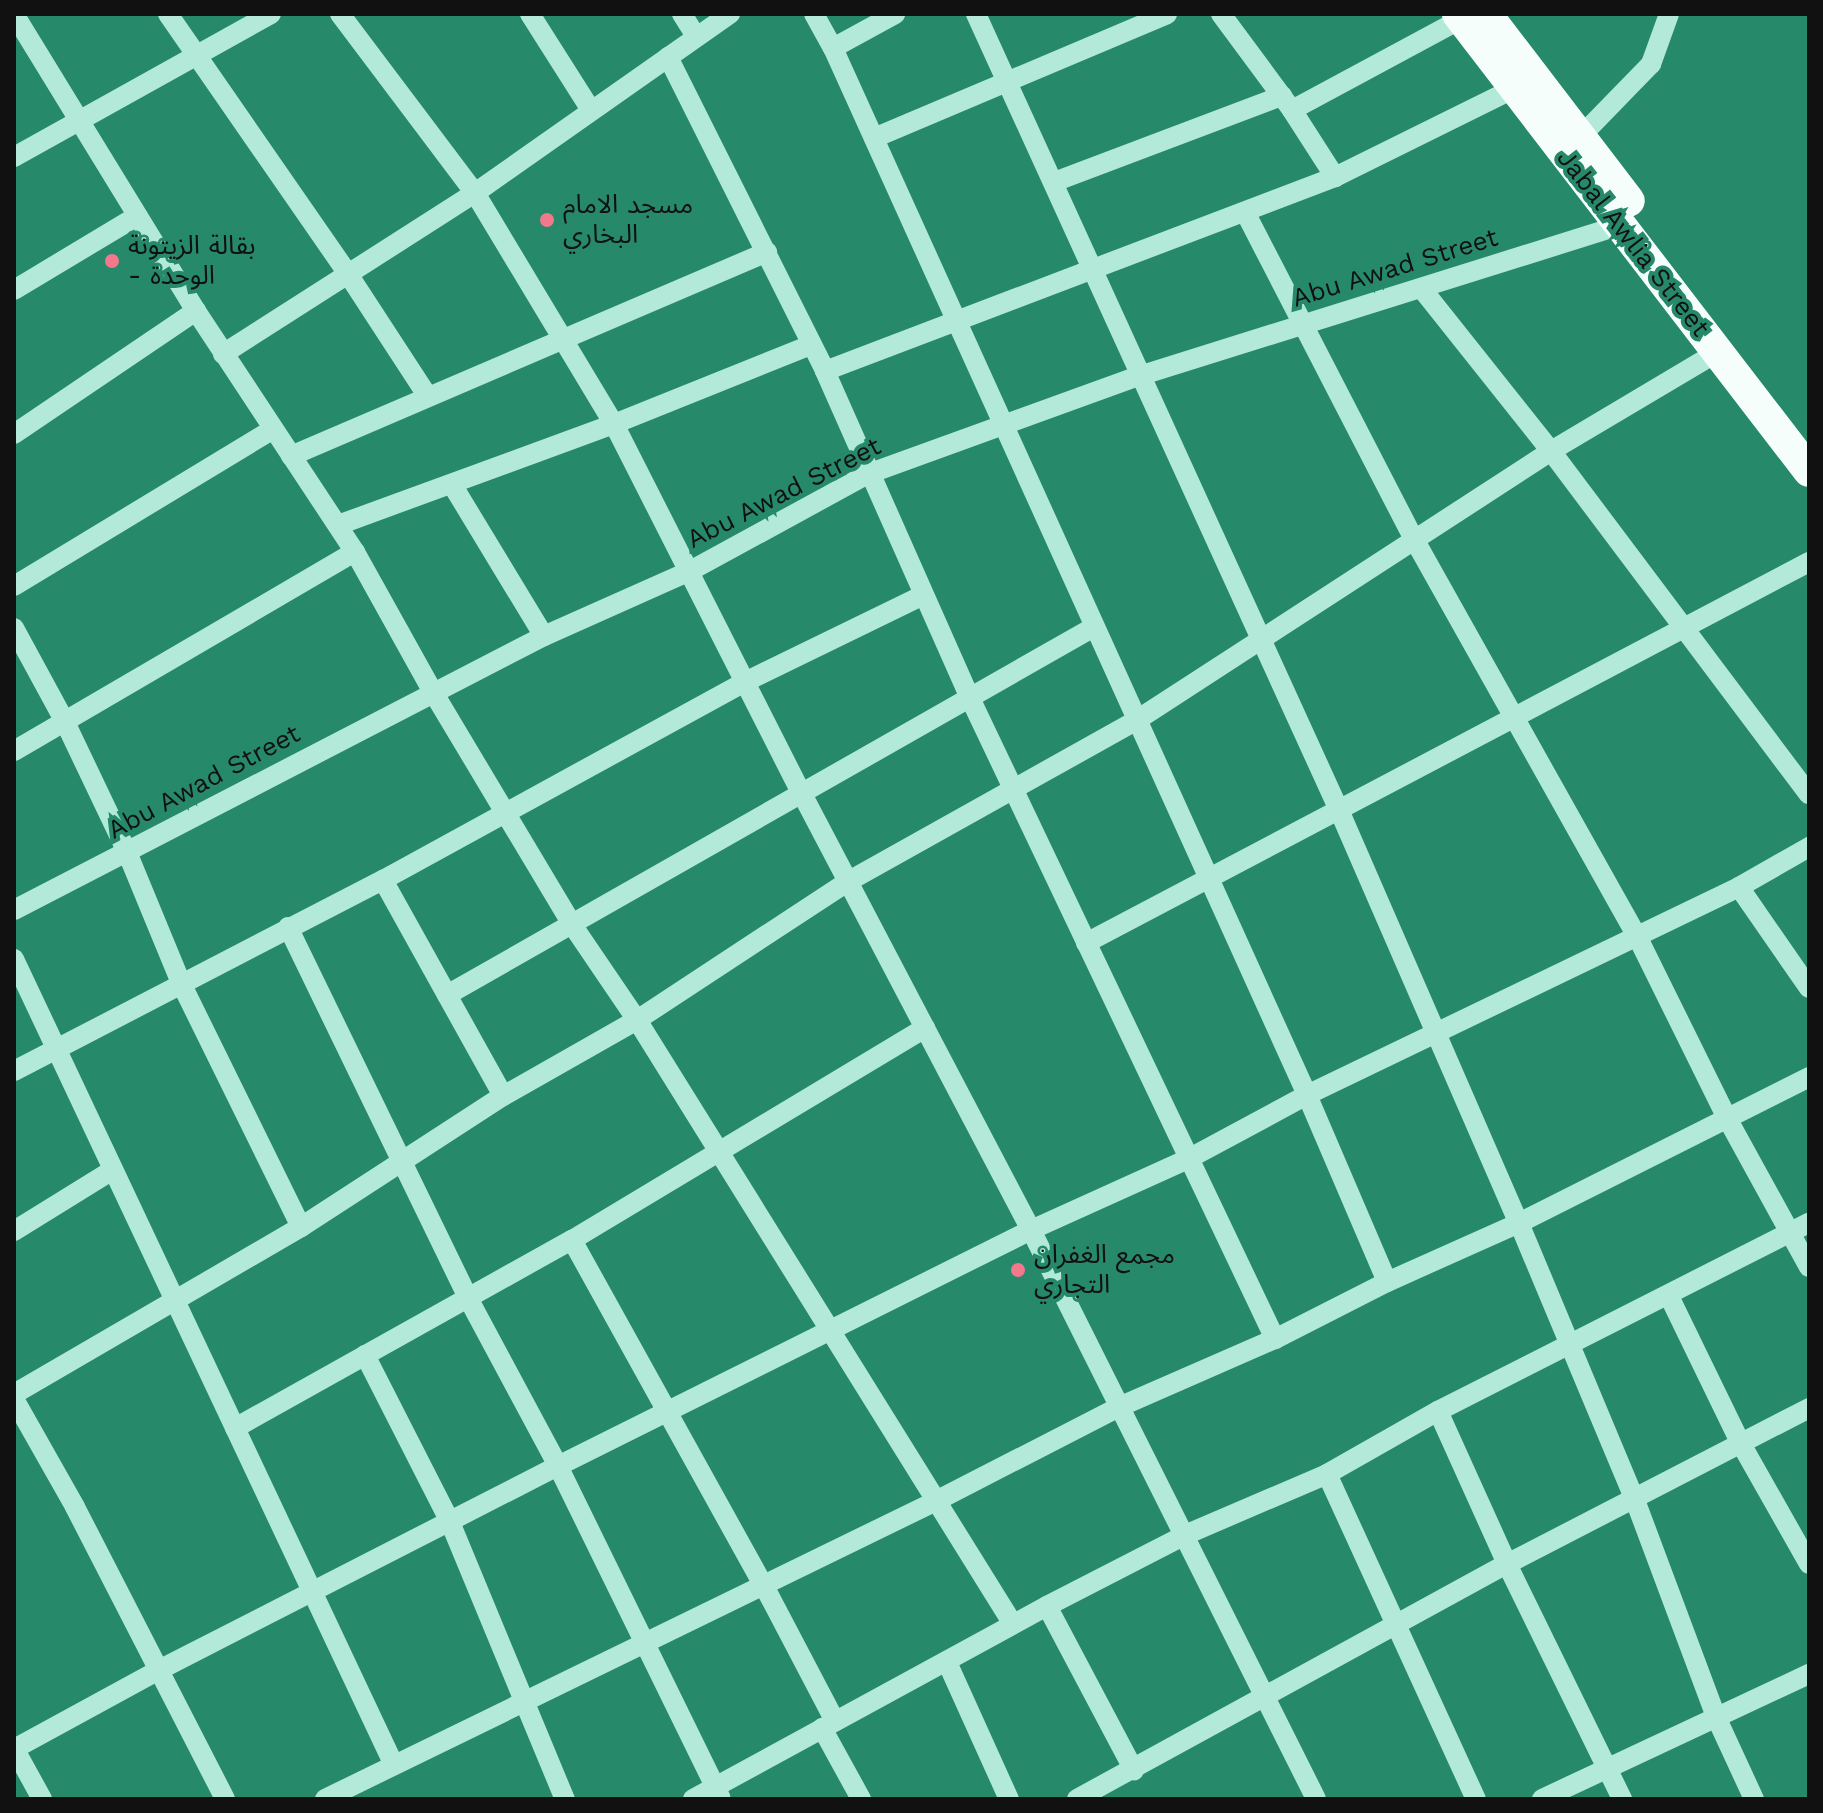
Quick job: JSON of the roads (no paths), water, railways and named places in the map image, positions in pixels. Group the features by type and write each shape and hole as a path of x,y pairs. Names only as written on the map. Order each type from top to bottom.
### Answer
{"main road":[{"name":"Jabal Awlia Street","path":"1468,16 1580,137 1809,435"},
{"name":"Jabal Awlia Street","path":"1468,16 1513,89 1809,471"}],"street":[{"path":"15,14 223,354 355,552 504,814 571,923 720,1151 1013,1624"},
{"path":"168,14 348,274 427,395"},
{"path":"14,157 271,14"},
{"path":"340,14 475,193 614,424 801,792 1031,1230 1316,1799"},
{"path":"530,14 591,110"},
{"path":"682,14 696,36"},
{"path":"223,354 475,193 730,14"},
{"path":"814,14 833,48 1307,1095 1387,1282"},
{"path":"833,48 895,14"},
{"path":"976,14 1339,810 1519,1223 1635,1500 1717,1719 1754,1799"},
{"path":"874,138 1167,14"},
{"path":"1221,14 1287,103 1335,177"},
{"path":"1580,137 1651,64 1669,14"},
{"path":"1054,182 1287,103 1468,16"},
{"path":"668,57 825,371 868,474 970,698 1016,789 1275,1339"},
{"path":"825,371 1335,177 1513,89"},
{"path":"1245,212 1414,539 1511,717 1636,934 1727,1118 1809,1267"},
{"path":"14,290 137,216"},
{"name":"Abu Awad Street","path":"14,910 544,636 690,571 868,474 1139,376 1621,225"},
{"path":"291,456 562,337 767,252"},
{"path":"1422,289 1551,451 1809,794"},
{"path":"14,434 196,311"},
{"path":"338,525 453,486 811,345"},
{"path":"225,1799 14,1397 175,1298 301,1227 503,1096 637,1020 849,881 1137,720 1259,637 1551,451 1718,352"},
{"path":"14,586 272,430"},
{"path":"453,486 544,636"},
{"path":"14,751 355,552"},
{"path":"1086,943 1208,882 1511,717 1809,562"},
{"path":"14,1071 383,880 745,682 923,595"},
{"path":"447,995 1094,627"},
{"path":"14,628 65,722 127,852 181,983 301,1227"},
{"path":"42,1799 14,1749 159,1670 1031,1230 1188,1159 1307,1095 1739,887 1809,847"},
{"path":"383,880 503,1096"},
{"path":"1739,887 1809,988"},
{"path":"288,927 468,1298 558,1466 718,1793"},
{"path":"14,959 111,1171 175,1298 394,1765"},
{"path":"235,1428 572,1240 925,1028"},
{"path":"325,1799 936,1501 1119,1407 1275,1339 1387,1282 1519,1223 1809,1077"},
{"path":"14,1231 111,1171"},
{"path":"693,1799 718,1793 829,1724 1047,1606 1185,1535 1327,1474 1438,1411 1571,1347 1809,1223"},
{"path":"572,1240 763,1584 861,1799"},
{"path":"1669,1296 1740,1442 1809,1564"},
{"path":"365,1355 450,1522 565,1799"},
{"path":"1077,1799 1507,1564 1809,1408"},
{"path":"1438,1411 1507,1564 1622,1799"},
{"path":"1327,1474 1476,1799"},
{"path":"1047,1606 1134,1770"},
{"path":"947,1662 1009,1799"},
{"path":"1542,1799 1809,1674"}],"place":[{"name":"مسجد الامام البخاري","path":"547,220"},
{"name":"بقالة الزيتونة - الوحدة","path":"112,261"},
{"name":"مجمع الغفران التجاري","path":"1018,1270"}]}
